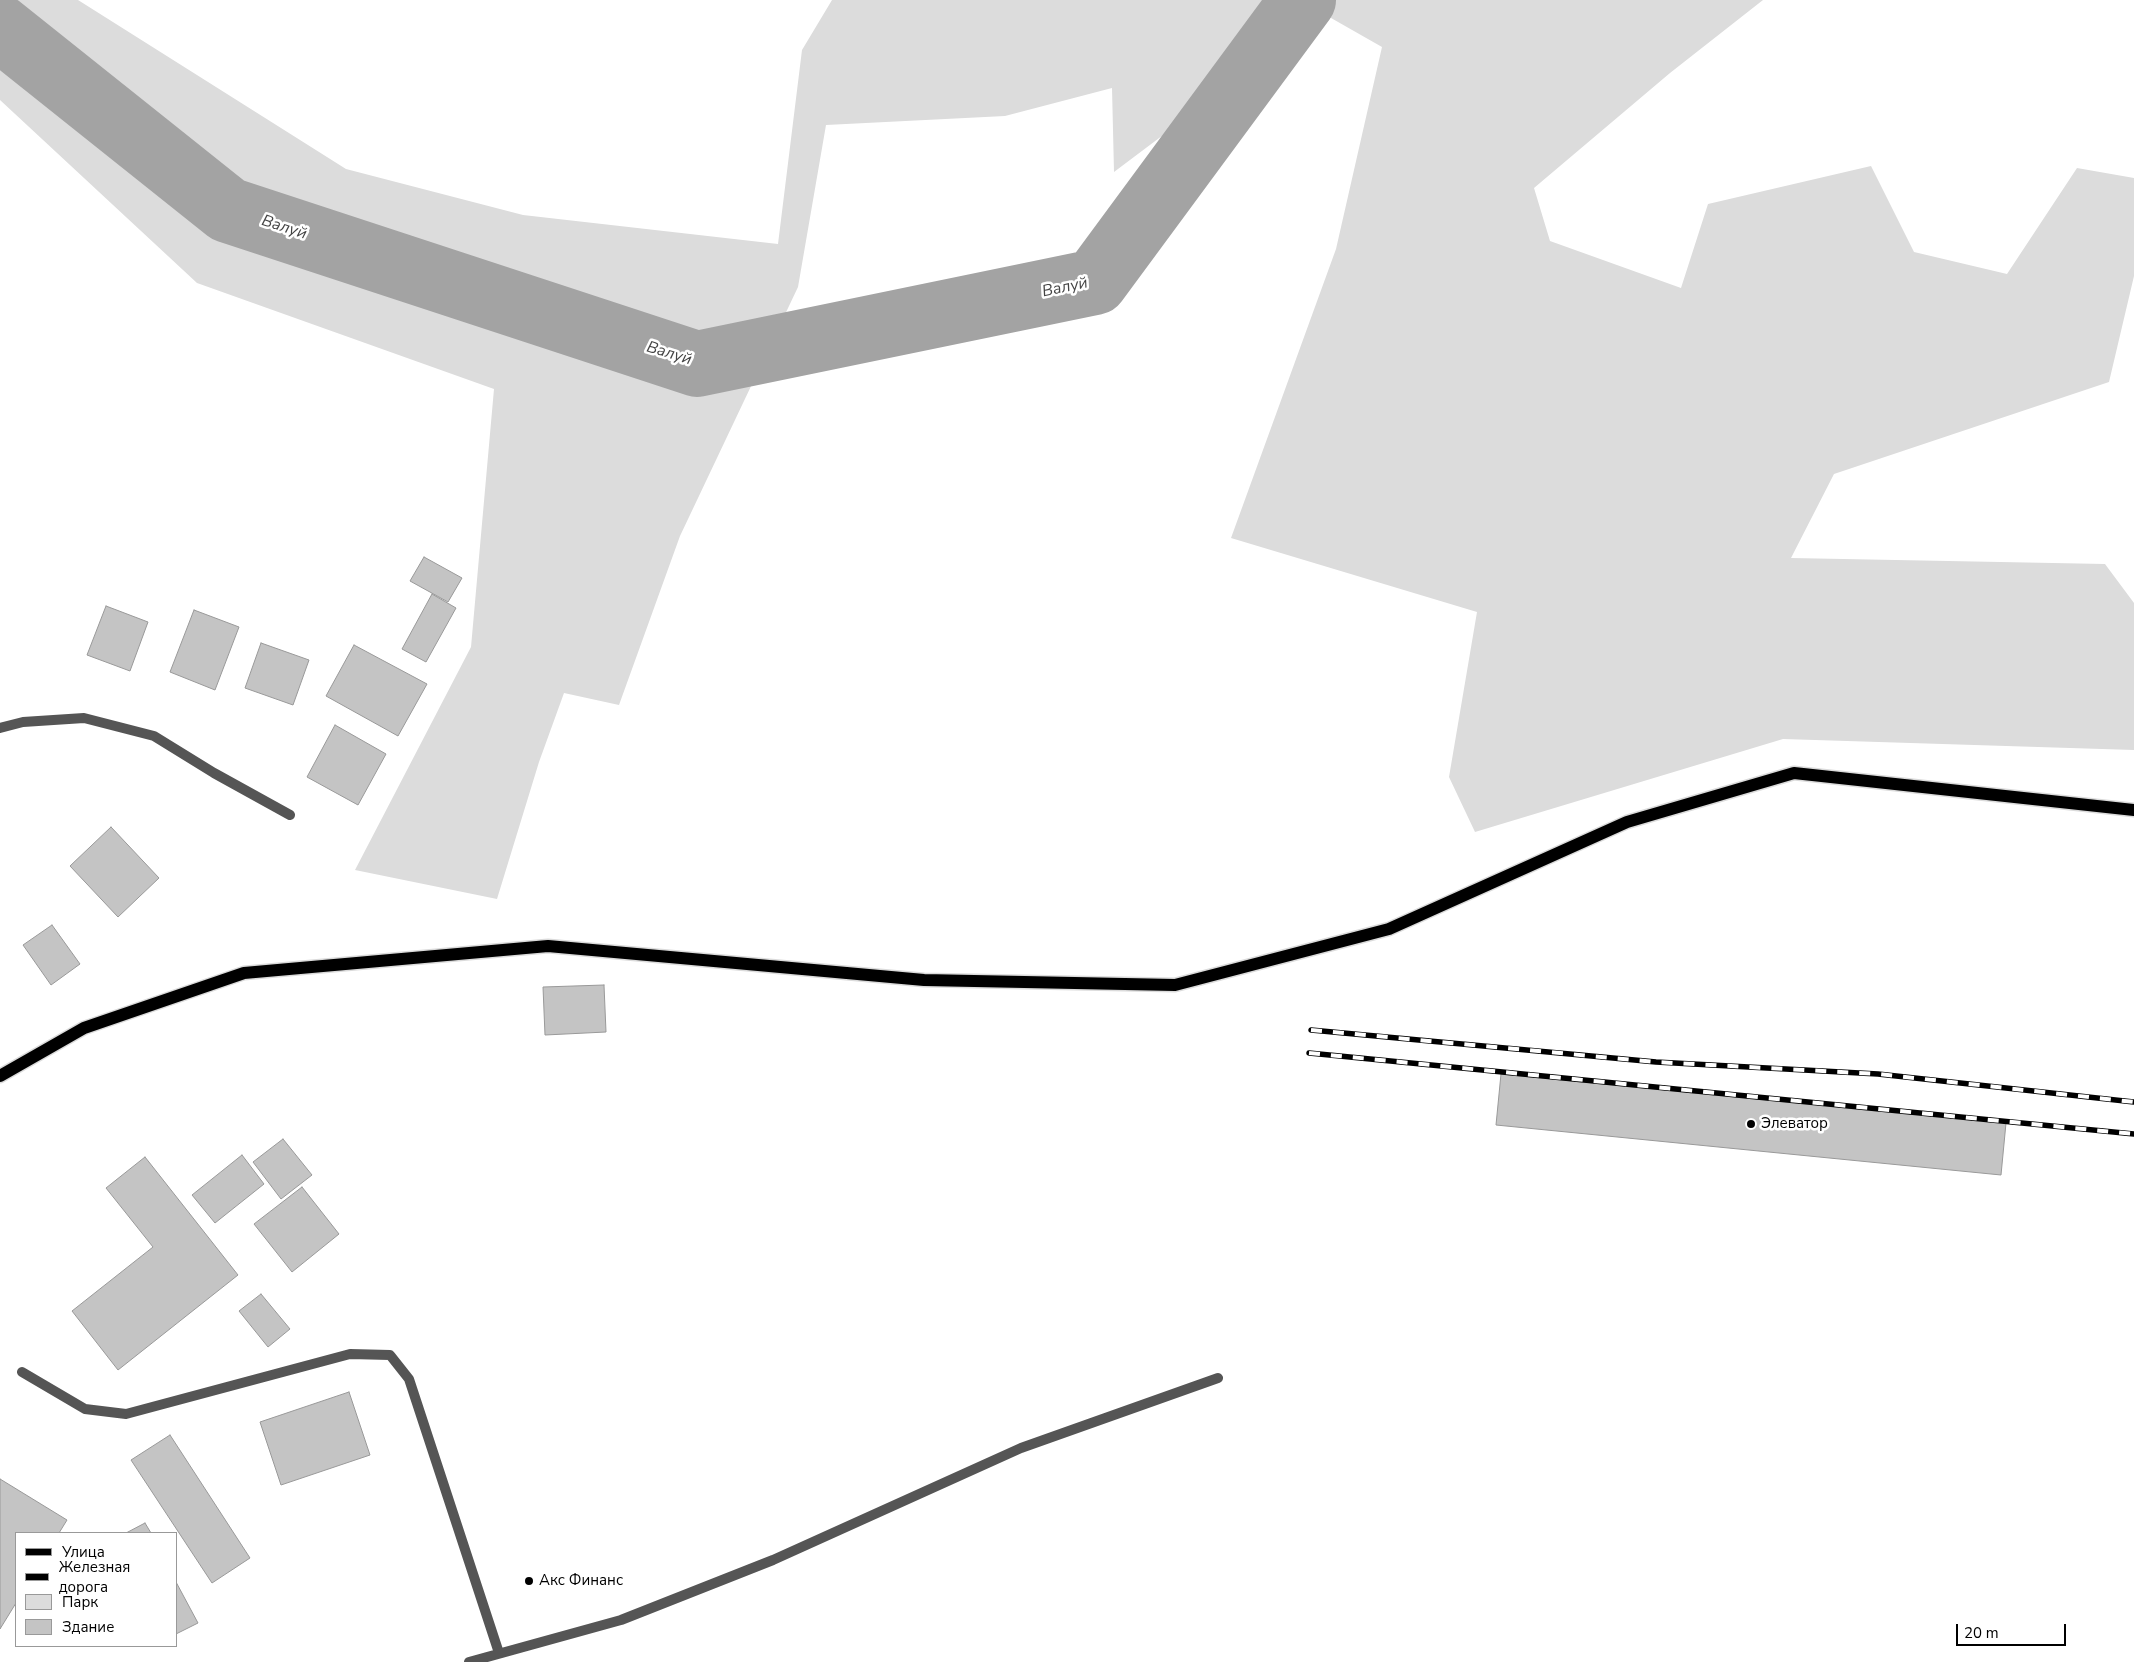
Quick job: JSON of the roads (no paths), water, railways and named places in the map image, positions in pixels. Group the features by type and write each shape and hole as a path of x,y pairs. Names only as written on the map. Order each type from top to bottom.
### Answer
{"main road":[{"path":"0,1076 84,1028 244,972 548,946 924,980 1175,985 1389,929 1627,822 1794,773 2134,810"}],"street":[{"path":"0,728 24,722 84,718 154,736 214,773 290,815"},
{"path":"22,1372 86,1409 126,1414 350,1354 390,1355 409,1379 499,1653"},
{"path":"469,1662 621,1620 773,1560 1021,1448 1218,1378"}],"waterway":[{"name":"Валуй","path":"0,28 228,210 697,364 1095,282 1303,0"}],"railway":[{"path":"1311,1030 1656,1062 1878,1074 2134,1102"},
{"path":"1309,1053 2134,1134"}],"place":[{"name":"Элеватор","path":"1751,1124"},
{"name":"Акс Финанс","path":"529,1581"}]}
